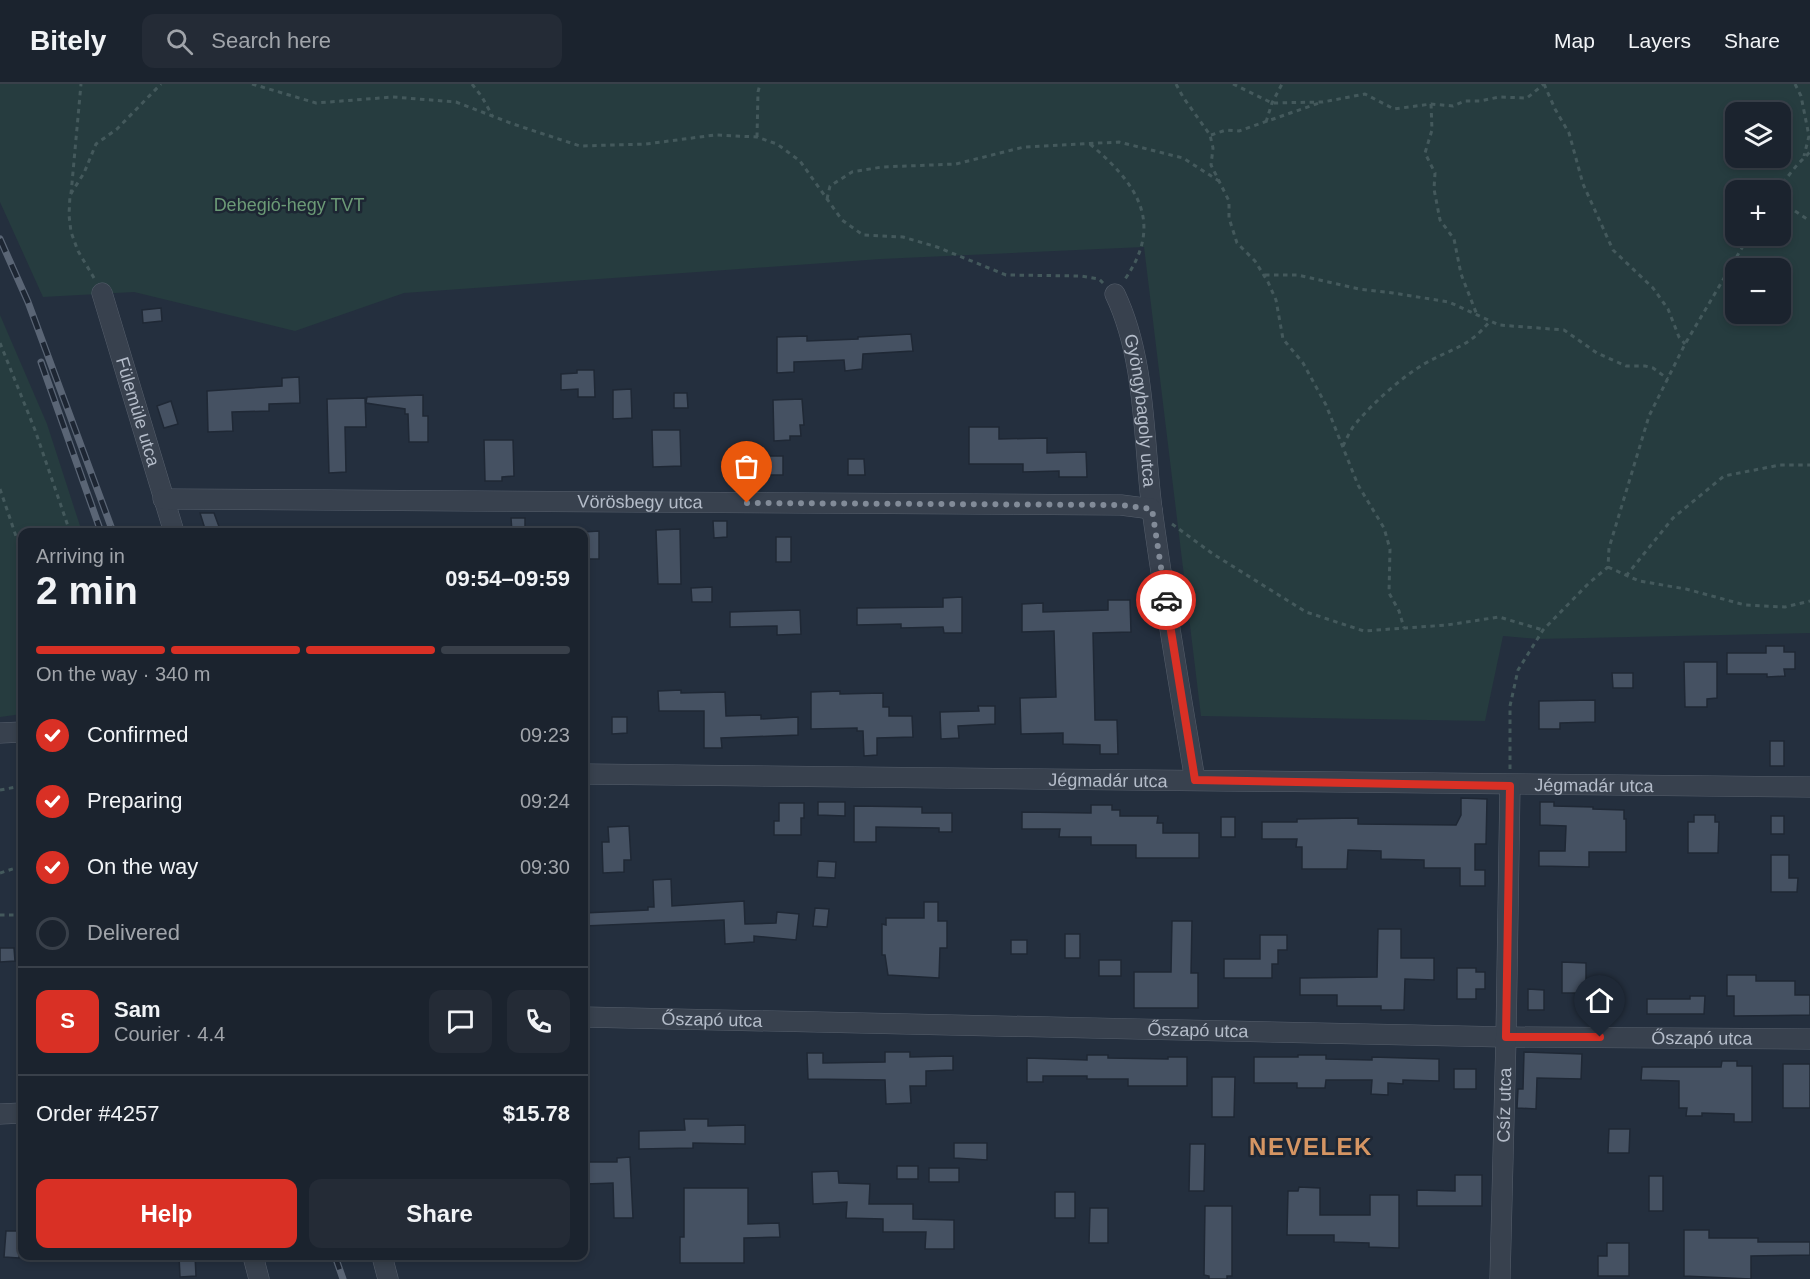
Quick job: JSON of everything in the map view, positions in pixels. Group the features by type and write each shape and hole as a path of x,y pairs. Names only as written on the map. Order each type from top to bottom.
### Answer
{"street":[{"name":"Fülemüle utca","path":"102,293 173,528"},
{"name":"Gyöngybagoly utca","path":"1115,294 1125,316 1139,384 1152,509 1195,780"},
{"name":"Vörösbegy utca","path":"163,499 1121,505 1152,509"},
{"path":"0,733 18,732"},
{"name":"Jégmadár utca","path":"588,774 1195,780 1510,786 1810,787"},
{"name":"Csíz utca","path":"1500,1279 1510,786"},
{"name":"Őszapó utca","path":"588,1017 1506,1037 1810,1039"},
{"path":"0,1114 18,1113"},
{"path":"254,1260 259,1279"},
{"path":"383,1260 388,1279"}],"path":[{"path":"81,84 69,215 71,232 78,251 102,293"},
{"path":"70,195 84,173 96,144 117,129 161,84"},
{"path":"252,84 316,103 393,97 456,102 580,146 646,144 715,135 757,137 777,144 800,161 842,220 863,235 903,237 938,247 1006,275 1081,276 1099,279 1115,294 1139,253 1143,228 1142,209 1133,188 1118,169 1090,144"},
{"path":"472,84 492,116"},
{"path":"757,137 760,84"},
{"path":"1176,84 1210,135 1213,148 1211,165 1229,201 1229,218 1238,243 1255,261 1264,275 1275,300 1283,339 1303,363 1320,394 1358,485 1384,528 1390,549 1389,593 1399,610 1404,628"},
{"path":"1233,84 1272,103 1323,102"},
{"path":"1266,122 1272,103 1282,84"},
{"path":"1210,135 1226,130 1239,131 1323,102 1365,94 1394,109 1431,104 1453,106 1465,101 1499,97 1527,98 1544,84 1569,133 1583,184 1613,250 1653,288 1668,309 1679,337 1685,344"},
{"path":"1795,84 1801,96 1809,136 1804,156"},
{"path":"1431,104 1431,130 1425,153 1435,173 1434,189 1440,220 1454,238 1461,274 1477,315"},
{"path":"826,199 830,186 852,172 882,167 956,164 1024,147 1119,142 1184,158 1221,182"},
{"path":"1785,180 1804,156 1810,152"},
{"path":"1791,208 1810,221"},
{"path":"1510,786 1510,706 1518,670 1543,630 1589,582 1608,567 1609,548 1649,416 1685,344 1743,246"},
{"path":"1264,275 1298,275 1359,289 1449,302 1499,325 1564,330 1597,353 1626,366 1653,368 1668,379"},
{"path":"1343,446 1356,423 1396,385 1424,364 1464,346 1491,321"},
{"path":"0,343 35,430 69,528"},
{"path":"1626,576 1673,518 1724,476 1780,465 1810,465"},
{"path":"0,489 18,542"},
{"path":"1152,509 1213,554 1306,612 1364,631 1499,617 1543,630"},
{"path":"1608,567 1626,576 1745,605 1785,607 1810,601"},
{"path":"0,790 18,787"},
{"path":"0,873 18,867"},
{"path":"0,915 18,915"}],"green space":[{"name":"Debegió-hegy TVT","path":"0,84 1810,84 1810,633 1538,639 1503,636 1485,721 1201,716 1144,247 881,259 404,293 295,331 134,292 43,297 0,202"},
{"path":"0,315 47,424 81,528 18,528 18,715 0,717"}],"building":[{"path":"161,308 162,321 143,323 142,310"},
{"path":"911,334 913,351 863,354 862,369 845,371 844,360 794,362 794,372 777,373 777,337 807,336 807,341"},
{"path":"577,370 594,370 595,397 578,397 578,389 561,390 561,374 577,373"},
{"path":"299,377 300,403 269,404 269,411 232,412 233,431 208,432 207,391 282,386 282,378"},
{"path":"631,389 632,418 613,419 613,390"},
{"path":"674,393 687,393 688,408 674,408"},
{"path":"423,395 423,416 428,416 428,442 409,442 408,414 405,414 405,409 366,403 367,397"},
{"path":"365,398 366,427 345,427 346,472 329,473 327,399"},
{"path":"802,399 804,425 800,425 801,436 790,436 790,440 774,441 773,400"},
{"path":"171,401 178,424 164,428 157,406"},
{"path":"969,427 999,427 999,439 1047,438 1047,453 1086,452 1087,477 1059,477 1059,471 1023,472 1023,464 969,464"},
{"path":"652,430 680,430 681,466 653,467"},
{"path":"484,440 513,440 514,476 502,477 502,481 485,481"},
{"path":"769,456 783,456 783,475 769,475"},
{"path":"848,459 864,459 865,475 848,475"},
{"path":"200,513 214,513 220,528 205,528"},
{"path":"511,518 525,518 525,528 512,528"},
{"path":"713,521 727,521 727,537 714,538"},
{"path":"680,529 681,584 658,584 656,530"},
{"path":"599,531 599,559 588,559 588,532"},
{"path":"776,537 791,537 791,562 776,562"},
{"path":"712,587 712,602 692,602 691,588"},
{"path":"962,597 962,633 944,633 943,627 901,628 901,624 857,625 857,608 943,607 943,598"},
{"path":"1108,600 1130,600 1131,632 1093,633 1095,720 1117,720 1118,754 1100,754 1100,745 1063,744 1063,733 1021,734 1020,698 1056,697 1054,631 1022,632 1022,604 1043,603 1043,612 1108,610"},
{"path":"800,610 801,634 777,635 777,626 730,627 730,612"},
{"path":"1766,646 1784,646 1784,652 1795,652 1795,669 1784,669 1785,676 1727,674 1727,653 1766,653"},
{"path":"1684,662 1717,662 1717,698 1707,699 1707,707 1685,707"},
{"path":"1612,673 1633,673 1633,688 1613,688"},
{"path":"681,690 681,693 725,692 726,716 761,715 761,719 798,717 798,735 721,738 722,748 704,748 704,711 659,711 658,691"},
{"path":"840,691 840,694 883,693 883,707 889,707 889,716 912,716 913,737 877,738 877,755 864,756 863,731 857,731 857,728 811,729 811,692"},
{"path":"1595,700 1595,722 1560,723 1560,729 1539,729 1539,701"},
{"path":"978,706 995,706 995,724 958,726 959,738 941,739 940,712 979,711"},
{"path":"612,717 627,717 627,733 612,734"},
{"path":"1770,741 1784,741 1784,766 1770,766"},
{"path":"1461,798 1487,799 1486,844 1475,844 1475,870 1485,870 1485,886 1460,886 1460,868 1424,868 1424,860 1381,859 1381,851 1348,850 1347,869 1302,869 1302,847 1296,847 1297,839 1262,839 1262,822 1297,822 1297,819 1358,818 1358,824 1456,825 1461,815"},
{"path":"818,802 845,802 845,816 818,815"},
{"path":"1540,802 1554,802 1554,806 1624,810 1626,852 1589,852 1589,867 1539,866 1539,851 1565,851 1566,826 1540,825"},
{"path":"779,803 804,803 801,835 774,835 774,821 779,821"},
{"path":"1091,805 1112,805 1112,810 1120,810 1120,816 1158,816 1157,823 1163,823 1163,833 1199,833 1199,858 1136,858 1136,845 1091,845 1091,837 1059,837 1060,829 1022,829 1022,812 1091,813"},
{"path":"854,806 922,807 922,813 952,813 952,832 939,832 939,828 876,827 876,842 854,842"},
{"path":"1694,815 1715,815 1715,822 1719,822 1718,853 1688,853 1688,822 1694,822"},
{"path":"1771,816 1784,816 1784,834 1771,834"},
{"path":"1221,817 1235,817 1235,837 1221,837"},
{"path":"629,826 631,860 624,860 624,872 603,873 602,842 609,842 608,827"},
{"path":"1771,855 1789,855 1789,878 1798,878 1797,892 1771,892"},
{"path":"818,861 836,862 835,878 817,877"},
{"path":"671,879 672,906 744,901 745,924 776,923 777,912 799,914 796,940 754,936 754,942 725,944 724,920 588,926 588,913 648,910 648,907 654,907 653,880"},
{"path":"924,902 938,902 938,921 947,921 947,948 940,948 939,978 888,975 885,955 882,955 882,924 886,925 886,918 924,918"},
{"path":"815,908 829,909 827,927 813,926"},
{"path":"1172,921 1192,921 1191,973 1198,973 1198,1008 1134,1008 1134,972 1171,972"},
{"path":"1378,929 1401,929 1401,958 1434,958 1434,980 1405,979 1404,1010 1381,1010 1381,1006 1337,1006 1337,995 1300,995 1300,978 1377,977"},
{"path":"1065,934 1080,934 1080,958 1065,958"},
{"path":"1260,935 1287,935 1287,950 1278,950 1278,964 1272,964 1272,978 1224,978 1224,959 1260,959"},
{"path":"1011,940 1027,940 1027,954 1011,954"},
{"path":"0,948 14,948 15,961 0,962"},
{"path":"1099,960 1121,960 1121,976 1099,976"},
{"path":"1562,962 1586,963 1586,993 1562,993"},
{"path":"1457,968 1476,968 1476,972 1485,972 1485,989 1476,989 1476,999 1457,999"},
{"path":"1727,975 1756,975 1756,981 1795,981 1795,995 1810,995 1810,1015 1734,1016 1734,996 1727,996"},
{"path":"1528,989 1544,990 1544,1010 1528,1010"},
{"path":"1690,996 1705,996 1704,1014 1647,1014 1647,999 1690,999"},
{"path":"885,1052 910,1052 910,1057 953,1056 953,1070 926,1071 926,1086 910,1086 911,1103 886,1104 885,1080 808,1079 807,1053 823,1053 823,1063 885,1062"},
{"path":"1524,1052 1582,1054 1581,1079 1537,1078 1536,1109 1517,1108 1518,1089 1523,1089"},
{"path":"1087,1055 1108,1055 1108,1058 1187,1057 1187,1086 1128,1086 1128,1079 1087,1079 1087,1076 1043,1076 1043,1082 1027,1082 1027,1058 1087,1060"},
{"path":"1298,1055 1326,1055 1326,1059 1372,1060 1372,1057 1439,1059 1439,1081 1403,1080 1403,1084 1388,1083 1388,1095 1371,1094 1372,1080 1326,1080 1325,1088 1297,1088 1297,1083 1254,1083 1254,1057 1298,1057"},
{"path":"1722,1061 1737,1061 1737,1066 1752,1066 1752,1122 1734,1122 1734,1114 1702,1113 1702,1116 1686,1116 1687,1108 1679,1108 1679,1081 1641,1080 1642,1067 1721,1067"},
{"path":"1783,1064 1810,1064 1810,1108 1783,1108"},
{"path":"1454,1069 1476,1069 1476,1089 1454,1089"},
{"path":"1212,1077 1235,1077 1234,1117 1212,1117"},
{"path":"684,1119 708,1119 708,1126 745,1125 745,1144 693,1143 693,1148 639,1149 639,1131 685,1130"},
{"path":"1609,1129 1630,1129 1629,1153 1608,1153"},
{"path":"954,1143 987,1143 987,1160 954,1158"},
{"path":"1190,1144 1205,1144 1204,1191 1189,1191"},
{"path":"630,1157 633,1218 614,1218 613,1183 588,1184 588,1162 617,1162 617,1158"},
{"path":"897,1166 918,1166 918,1179 897,1179"},
{"path":"929,1168 959,1168 959,1182 929,1182"},
{"path":"838,1171 839,1183 870,1184 869,1204 913,1204 913,1219 954,1220 954,1249 925,1249 926,1232 883,1232 883,1219 846,1218 847,1202 813,1204 812,1172"},
{"path":"1455,1175 1482,1175 1482,1206 1417,1206 1417,1190 1455,1191"},
{"path":"1649,1176 1663,1176 1663,1211 1649,1211"},
{"path":"1299,1187 1320,1188 1320,1215 1370,1215 1370,1195 1399,1195 1399,1248 1369,1247 1369,1243 1334,1242 1334,1235 1287,1235 1288,1191 1298,1191"},
{"path":"684,1188 748,1188 748,1224 779,1223 780,1237 744,1238 744,1263 680,1263 680,1237 684,1237"},
{"path":"1055,1192 1075,1192 1075,1218 1055,1218"},
{"path":"1205,1206 1232,1206 1232,1276 1227,1276 1227,1279 1209,1279 1209,1276 1204,1275"},
{"path":"1090,1208 1108,1208 1108,1243 1089,1243"},
{"path":"1684,1230 1709,1230 1709,1238 1758,1238 1758,1242 1810,1242 1810,1255 1751,1256 1751,1279 1684,1276"},
{"path":"6,1231 18,1231 18,1258 4,1257"},
{"path":"1607,1243 1629,1243 1629,1276 1598,1276 1598,1256 1607,1256"},
{"path":"179,1260 195,1260 196,1276 180,1277"}],"railway":[{"path":"0,239 28,302 112,528"},
{"path":"41,362 100,528"},
{"path":"336,1260 343,1279"}],"way so far":[{"path":"747,503 1121,505 1152,509 1166,600"}],"district":[{"name":"NEVELEK","path":"1311,1146"}],"route":[{"path":"1166,600 1195,780 1510,786 1506,1037 1600,1037"}]}
